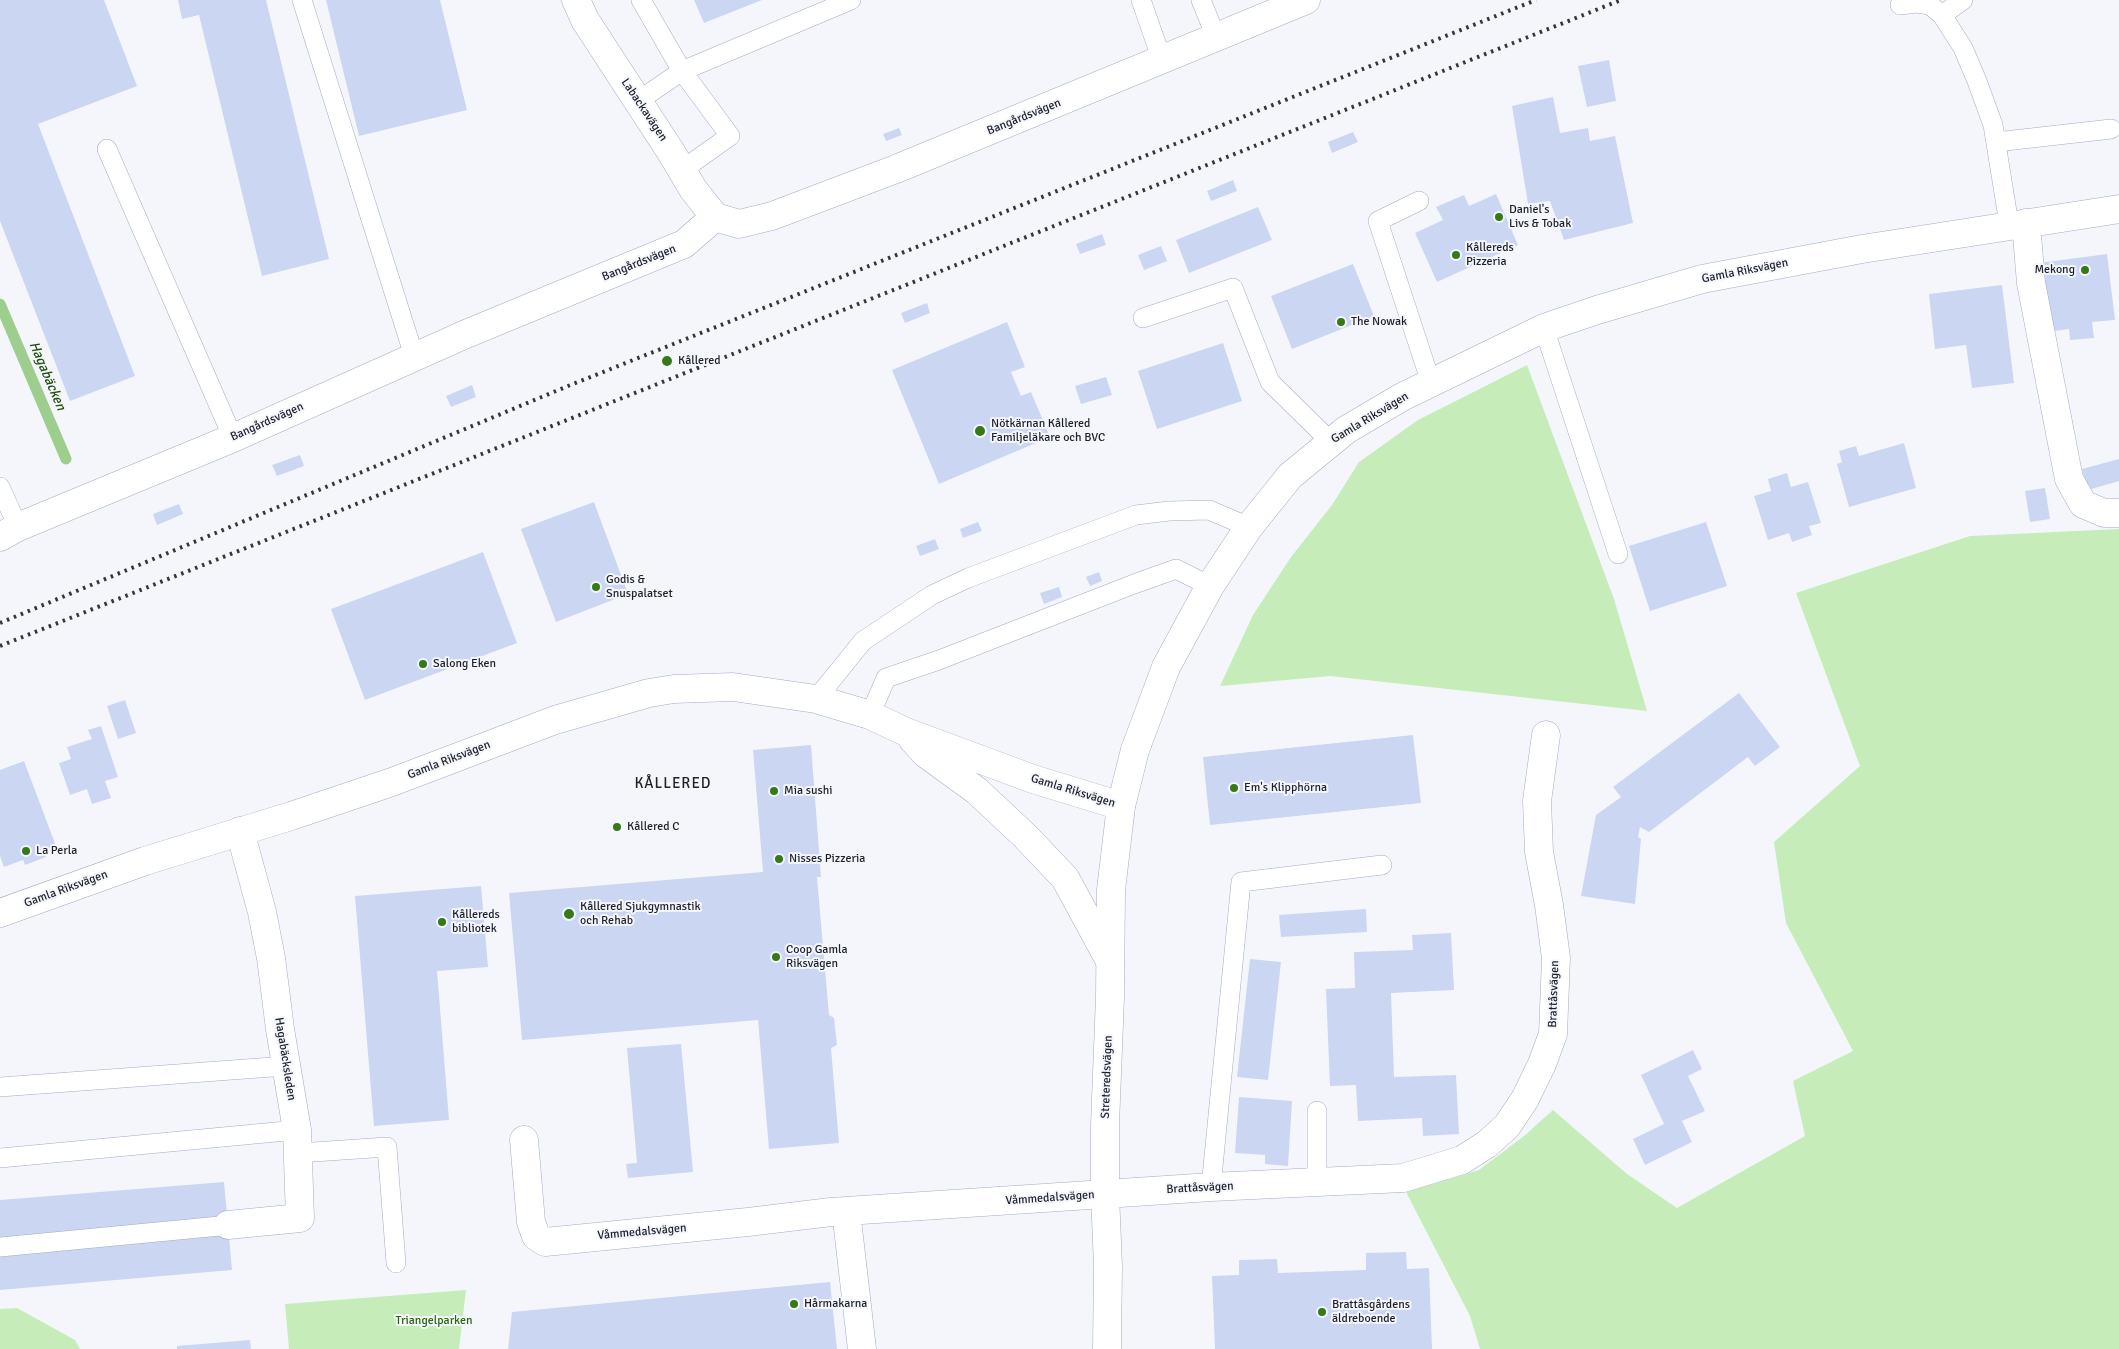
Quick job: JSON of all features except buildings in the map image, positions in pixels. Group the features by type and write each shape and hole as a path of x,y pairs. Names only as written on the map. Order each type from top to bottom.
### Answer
{"street":[{"name":"Labackavägen","path":"576,0 585,20 682,170 692,189 715,217"},
{"name":"Bangårdsvägen","path":"9,532 233,438 414,356 684,244 715,217 739,224 772,216 896,169 1306,0"},
{"name":"Gamla Riksvägen","path":"0,913 144,861 392,782 555,720 649,693 674,689 733,687 816,699 870,715 906,732 1033,779 1121,806 1135,750 1166,667 1210,586 1249,527 1290,476 1346,430 1394,402 1544,328 1702,278 2017,223 2119,209"},
{"path":"2017,223 2031,283 2068,479 2083,504 2104,513 2119,513"},
{"name":"Gamla Riksvägen","path":"906,732 926,754 976,792 1025,836 1065,878 1110,961"},
{"name":"Brattåsvägen","path":"1105,1194 1403,1178 1462,1160 1487,1144 1507,1126 1525,1099 1542,1064 1554,1026 1556,958 1539,852 1537,801 1546,735"},
{"name":"Streteredsvägen","path":"1107,1349 1108,1266 1105,1194 1111,890 1121,806"},
{"name":"Hagabäcksleden","path":"224,1225 300,1218 298,1141 264,921 240,831"},
{"name":"Våmmedalsvägen","path":"524,1140 531,1222 536,1236 545,1242 846,1211 1105,1194"},
{"path":"846,1211 862,1349"}],"lane":[{"path":"302,0 414,356"},
{"path":"641,0 682,71 730,136 682,170"},
{"path":"638,101 682,71 851,0"},
{"path":"1141,0 1162,60"},
{"path":"1201,0 1216,37"},
{"path":"1942,16 1963,0"},
{"path":"1900,5 1930,4 1942,16 1963,48 1993,125 2017,223"},
{"path":"1996,142 2110,130"},
{"path":"107,149 233,438"},
{"path":"1419,200 1378,221 1431,383"},
{"path":"1143,318 1233,288 1270,382 1331,442"},
{"path":"1544,328 1618,554"},
{"path":"0,488 9,532"},
{"path":"816,699 863,641 932,594 978,575 1136,515 1169,511 1209,510 1249,527"},
{"path":"870,715 886,678 939,660 1176,569 1210,586"},
{"path":"1211,1187 1241,882 1382,865"},
{"path":"0,1087 286,1066"},
{"path":"1317,1111 1317,1183"},
{"path":"0,1158 298,1141 387,1147 396,1262"},
{"path":"0,1247 224,1225"}],"green space":[{"path":"1527,365 1614,599 1647,711 1330,676 1220,686 1253,615 1291,557 1332,505 1359,462 1418,420"},
{"path":"2119,529 2119,1349 1480,1349 1470,1316 1406,1192 1479,1170 1524,1136 1553,1110 1627,1174 1677,1208 1805,1136 1793,1081 1853,1051 1786,923 1774,842 1860,766 1796,593 1970,536"},
{"name":"Triangelparken","path":"466,1290 459,1349 289,1349 285,1304"},
{"path":"17,1308 75,1340 80,1349 0,1349 0,1309"}],"waterway":[{"name":"Hagabäcken","path":"0,304 66,459"}],"railway":[{"path":"0,623 568,386 1536,0"},
{"path":"0,646 1621,0"}],"place":[{"name":"Daniel's Livs & Tobak","path":"1499,217"},
{"name":"Kållereds Pizzeria","path":"1456,255"},
{"name":"Mekong","path":"2085,270"},
{"name":"The Nowak","path":"1341,322"},
{"name":"Kållered","path":"667,361"},
{"name":"Nötkärnan Kållered Familjeläkare och BVC","path":"980,431"},
{"name":"Godis & Snuspalatset","path":"596,587"},
{"name":"Salong Eken","path":"423,664"},
{"name":"Em's Klipphörna","path":"1234,788"},
{"name":"Mia sushi","path":"774,791"},
{"name":"Kållered C","path":"617,827"},
{"name":"La Perla","path":"26,851"},
{"name":"Nisses Pizzeria","path":"779,859"},
{"name":"Kållered Sjukgymnastik och Rehab","path":"569,914"},
{"name":"Kållereds bibliotek","path":"442,922"},
{"name":"Coop Gamla Riksvägen","path":"776,957"},
{"name":"Hårmakarna","path":"794,1304"},
{"name":"Brattåsgårdens äldreboende","path":"1322,1312"}],"district":[{"name":"KÅLLERED","path":"673,784"}]}
